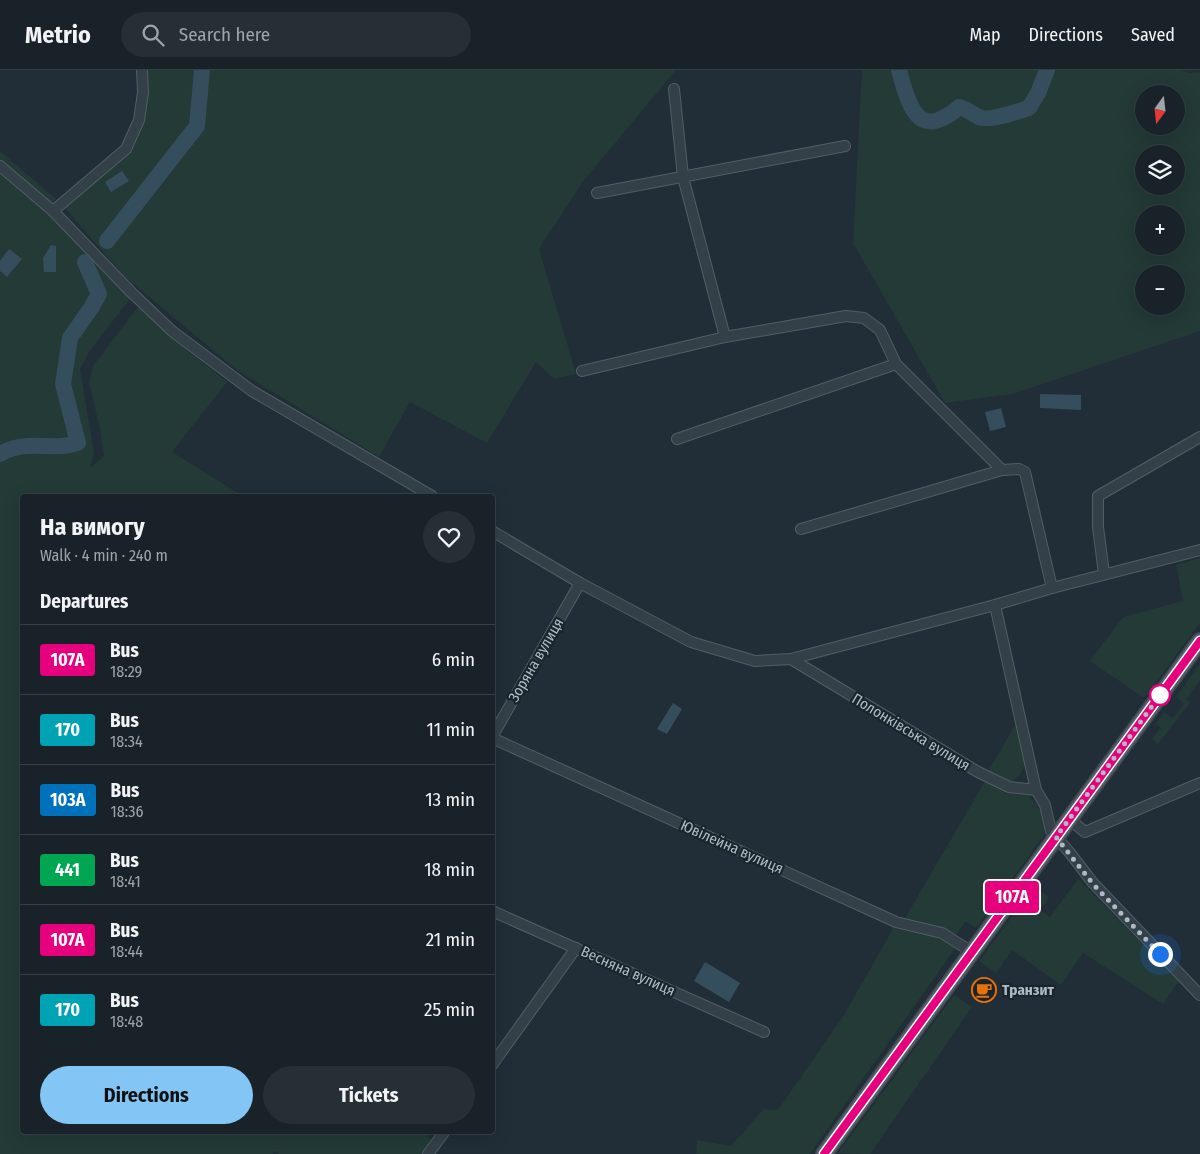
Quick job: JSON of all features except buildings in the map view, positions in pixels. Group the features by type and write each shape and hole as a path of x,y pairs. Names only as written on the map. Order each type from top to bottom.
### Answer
{"main road":[{"path":"824,1154 1200,641"}],"street":[{"path":"53,211 126,149 140,120 143,93 142,70"},
{"path":"674,89 683,177 725,337"},
{"path":"597,193 846,146"},
{"path":"0,166 53,211 131,292 172,331 244,385 429,494"},
{"path":"582,371 725,337 846,316 864,318 880,330 896,364 1002,470"},
{"path":"677,439 896,364"},
{"path":"1104,574 1098,526 1098,496 1200,437"},
{"path":"801,529 1002,470 1019,469 1025,472 1052,588"},
{"path":"495,534 691,642 755,661 791,658 1200,550"},
{"name":"Зоряна вулиця","path":"495,733 580,582"},
{"path":"995,605 1036,790 1045,805 1050,831 1093,884 1200,996"},
{"name":"Полонківська вулиця","path":"791,658 978,772 1009,788 1036,790"},
{"name":"Ювілейна вулиця","path":"495,739 896,922 942,933 972,952"},
{"path":"1069,819 1085,832 1200,783"},
{"name":"Весняна вулиця","path":"495,912 764,1032"},
{"path":"495,1061 576,948"},
{"path":"428,1154 443,1134"}],"green space":[{"path":"147,70 676,70 582,183 539,249 576,374 554,379 536,362 487,443 410,402 379,457 237,370 125,277 64,207 130,153 144,122 149,92"},
{"path":"862,70 1181,70 1188,73 1200,72 1200,331 1012,394 945,403 853,243"},
{"path":"0,151 56,199 51,203 0,161"},
{"path":"0,174 48,214 130,299 91,349 80,369 94,453 90,468 104,456 89,382 93,366 138,307 171,337 227,382 172,452 240,494 20,494 20,1134 425,1134 432,1140 421,1154 279,1154 275,1151 272,1154 0,1154"},
{"path":"1200,558 1200,623 1144,698 1090,661 1123,617 1183,601 1176,565"},
{"path":"1200,664 1200,680 1186,699 1190,703 1158,744 1152,739 1161,728 1156,724 1164,712 1173,718 1184,703 1176,697"},
{"path":"1016,724 1026,763 1019,776 1010,783 988,771"},
{"path":"985,781 1008,792 1028,795 1041,811 1045,834 976,928 966,921 956,935 944,928 905,918"},
{"path":"1078,879 1179,981 1163,1004 1083,953 1061,985 1012,950 996,973 979,961 1027,896 1033,892 1038,892 1049,897 1040,910 1050,917"},
{"path":"894,927 940,937 956,947 810,1154 696,1154 697,1140 731,1146 764,1109 778,1110 844,1015"},
{"path":"954,995 972,1007 870,1154 838,1153"}],"water":[{"path":"122,171 129,181 111,192 105,182"},
{"path":"51,245 56,246 56,272 44,272 43,258"},
{"path":"9,249 22,259 7,277 0,271 0,261"},
{"path":"1040,394 1081,395 1081,410 1040,408"},
{"path":"1001,408 1006,427 990,431 985,412"},
{"path":"673,703 682,709 667,734 657,729"},
{"path":"705,962 740,983 729,1002 694,981"}],"waterway":[{"path":"107,241 197,126 202,70"},
{"path":"899,70 912,108 924,120 933,121 947,116 959,107 984,118 1004,116 1029,108 1038,93 1047,70"},
{"path":"0,454 20,447 58,446 78,443 63,384 70,338 99,294 85,262"}],"bus line":[{"name":"107А","path":"824,1154 1200,641"}],"place":[{"name":"Транзит","path":"984,990"}],"route":[{"path":"1160,695 1056,837 1093,884 1160,954"}]}
